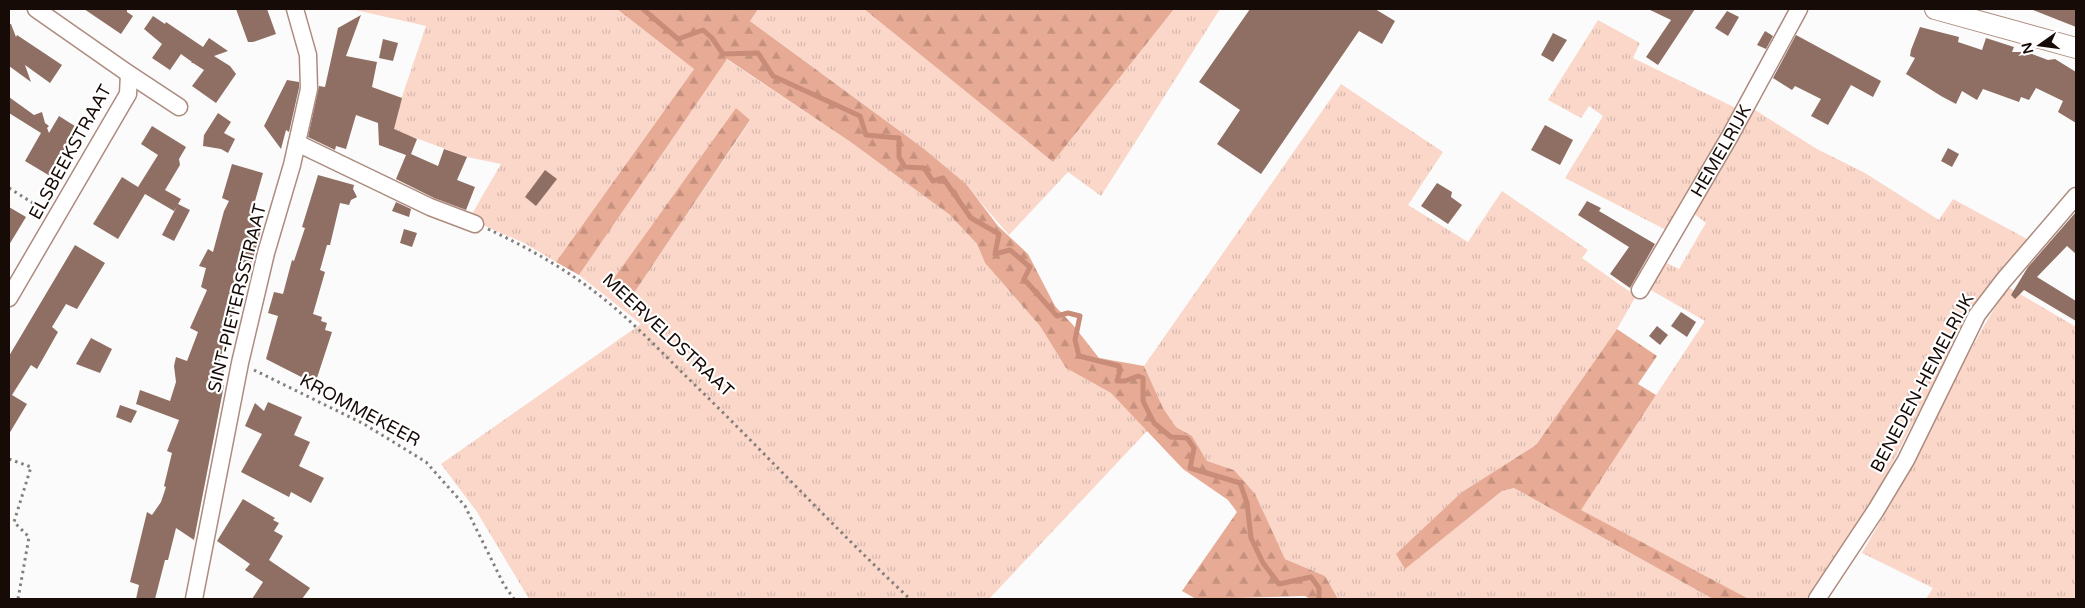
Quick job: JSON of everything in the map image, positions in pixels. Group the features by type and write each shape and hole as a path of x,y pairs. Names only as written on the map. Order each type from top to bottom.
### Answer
{"street":[{"name":"ELSBEEKSTRAAT","path":"36,9 179,107"},
{"name":"SINT-PIETERSSTRAAT","path":"194,599 240,364 266,253 297,143 309,90 308,54 295,9"},
{"name":"HEMELRIJK","path":"1640,290 1730,136 1799,9"},
{"path":"1935,9 2076,48"},
{"name":"ELSBEEKSTRAAT","path":"9,298 128,94 129,74"},
{"path":"297,143 430,207 475,224"},
{"name":"BENEDEN-HEMELRIJK","path":"1817,599 1876,510 1906,460 1982,307 2076,196"}],"path":[{"path":"9,188 57,218"},
{"name":"MEERVELDSTRAAT","path":"475,224 531,251 574,278 616,309 747,435 846,540 910,599"},
{"name":"KROMMEKEER","path":"240,364 364,424 426,462 465,506 504,585 514,599"},
{"path":"9,459 31,467 14,522 29,537 18,599"}],"green space":[{"path":"351,9 617,9 694,69 556,262 524,243 469,219 501,164 467,157 413,137 412,139 391,129 426,26"},
{"path":"617,9 758,9 750,21 923,148 966,184 998,226 1028,254 1055,306 1099,358 1144,366 1163,408 1176,427 1192,436 1207,461 1234,470 1255,494 1285,559 1325,576 1338,599 1310,599 1305,596 1196,599 1182,591 1237,512 1228,500 1183,469 1111,393 1066,368 1040,326 985,263 977,244 950,215 852,143 727,59 579,275 556,262 694,69"},
{"path":"758,9 864,9 1053,162 1174,9 1220,9 1101,196 1068,172 1009,235 961,180 923,148 749,20"},
{"path":"864,9 1174,9 1053,162"},
{"path":"1598,20 1640,43 1633,58 1738,109 1668,231 1565,178 1603,116 1589,106 1581,118 1548,100"},
{"path":"726,59 852,143 950,215 977,244 985,263 1040,326 1066,368 1111,393 1148,430 989,599 529,599 477,512 441,464 641,324 579,275","holes":["736,108 750,121 632,296"]},
{"path":"1341,84 1443,152 1408,205 1468,242 1502,191 1588,250 1582,258 1636,296 1617,329 1536,445 1462,492 1406,568 1502,491 1514,488 1713,599 1338,599 1325,576 1285,559 1275,538 1234,470 1207,461 1192,436 1176,427 1163,408 1144,366"},
{"path":"736,108 750,120 632,296 612,281"},
{"path":"1752,108 1817,149 1865,173 1939,220 1953,199 2027,239 1957,338 1869,508 1806,599 1749,599 1580,510 1705,321 1649,289 1667,263 1679,269 1706,223 1692,212"},
{"path":"2008,287 2076,327 2076,599 1926,599 1933,588 1862,553 1910,468 1971,349"},
{"path":"1617,329 1657,356 1638,384 1656,395 1581,510 1749,599 1713,599 1514,488 1502,491 1405,569 1396,554 1462,492 1536,445"}],"building":[{"path":"84,9 127,9 127,12 133,16 121,34"},
{"path":"236,9 267,9 276,34 248,42"},
{"path":"1250,9 1375,9 1395,21 1382,44 1359,31 1261,174 1217,144 1240,110 1199,82"},
{"path":"1648,9 1695,9 1658,65 1646,57 1671,20"},
{"path":"2076,9 2076,27 2033,10"},
{"path":"1727,11 1739,17 1728,36 1715,28"},
{"path":"361,15 346,56 377,62 372,87 402,98 394,129 417,139 411,154 438,166 444,149 467,157 457,180 475,187 466,210 434,198 396,179 406,155 379,145 378,123 356,115 346,149 336,146 335,150 308,137 319,86 325,87 338,28"},
{"path":"153,16 165,24 166,22 203,47 209,38 228,51 214,56 230,66 236,74 216,103 192,86 204,70 191,63 181,54 170,70 152,58 162,44 144,29"},
{"path":"9,24 11,24 16,37 17,35 62,65 50,83 25,65 31,82 9,66"},
{"path":"1920,27 1959,37 1958,42 1982,50 1986,38 2014,47 2012,52 2027,52 2048,60 2055,59 2076,72 2076,123 2058,112 2063,101 2036,88 2029,100 2021,97 2019,102 1983,89 1977,100 1962,91 1956,104 1941,96 1906,74 1915,58 1910,56"},
{"path":"1765,31 1773,36 1766,49 1757,45"},
{"path":"1553,33 1567,40 1553,62 1541,55"},
{"path":"1796,35 1881,81 1873,97 1851,85 1828,125 1811,116 1821,99 1795,86 1792,90 1773,78"},
{"path":"383,39 398,43 393,61 379,58"},
{"path":"287,80 299,82 299,88 289,132 286,130 281,149 264,126"},
{"path":"9,97 34,115 42,112 45,123 49,126 47,128 49,133 59,116 78,128 50,176 25,161 41,133 9,113"},
{"path":"218,113 231,122 224,133 235,139 228,153 221,149 203,146 204,135"},
{"path":"1545,125 1573,140 1560,165 1531,150"},
{"path":"152,126 186,147 179,159 180,165 165,190 181,199 178,204 190,210 174,241 162,235 177,206 174,211 145,194 118,239 93,224 122,177 138,187 158,155 141,144"},
{"path":"1948,148 1959,154 1952,167 1941,161"},
{"path":"232,164 263,173 249,222 261,230 246,283 242,281 219,363 225,365 220,385 224,385 194,540 176,528 155,599 136,599 139,585 130,582 147,512 152,515 161,502 166,487 164,486 172,453 167,451 179,420 136,404 140,390 170,401 176,382 174,366 176,357 187,361 198,332 190,328 207,290 201,287 206,268 199,266 208,249 213,252 224,211 229,201 222,198"},
{"path":"545,170 557,179 536,206 525,197"},
{"path":"318,175 354,185 353,189 357,197 351,200 349,205 340,203 330,245 327,245 320,270 325,272 313,314 322,317 321,321 327,323 325,330 332,332 315,384 266,359 278,316 268,313 274,292 283,294 292,260 294,261 305,228 302,227"},
{"path":"1437,183 1452,192 1451,197 1462,205 1448,224 1421,206"},
{"path":"1587,201 1601,208 1599,211 1655,244 1630,288 1610,274 1629,247 1578,215"},
{"path":"396,202 411,209 409,217 392,211"},
{"path":"9,207 26,217 9,245"},
{"path":"2076,212 2076,254 2067,246 2037,277 2076,301 2076,321 2024,290 2015,299 2011,295 2028,267"},
{"path":"404,229 417,233 412,247 400,243"},
{"path":"75,245 105,263 77,309 66,304 52,327 58,332 37,369 31,365 12,395 27,404 9,434 9,356"},
{"path":"1681,312 1696,322 1687,337 1671,326"},
{"path":"1657,326 1668,335 1660,345 1649,336"},
{"path":"91,338 112,349 100,373 76,364"},
{"path":"268,402 302,417 294,435 310,442 299,466 324,478 311,503 291,492 289,497 241,472 262,434 245,426 255,403 264,411"},
{"path":"120,405 137,411 131,423 116,417"},
{"path":"243,499 275,518 273,520 279,523 274,531 283,536 269,560 310,588 302,599 252,599 263,582 245,570 250,564 217,541"}],"waterway":[{"path":"643,9 678,39 703,30 712,38 723,54 758,53 773,76 860,116 866,135 899,138 899,157 905,167 924,168 933,181 943,178 971,218 999,234 995,254 1010,250 1030,267 1024,279 1057,316 1068,313 1080,316 1075,340 1079,356 1119,366 1120,371 1117,381 1125,381 1138,376 1143,378 1143,401 1154,423 1171,437 1187,438 1194,448 1190,468 1240,483 1247,503 1251,538 1263,563 1279,584 1311,577 1319,588 1319,599"}]}
